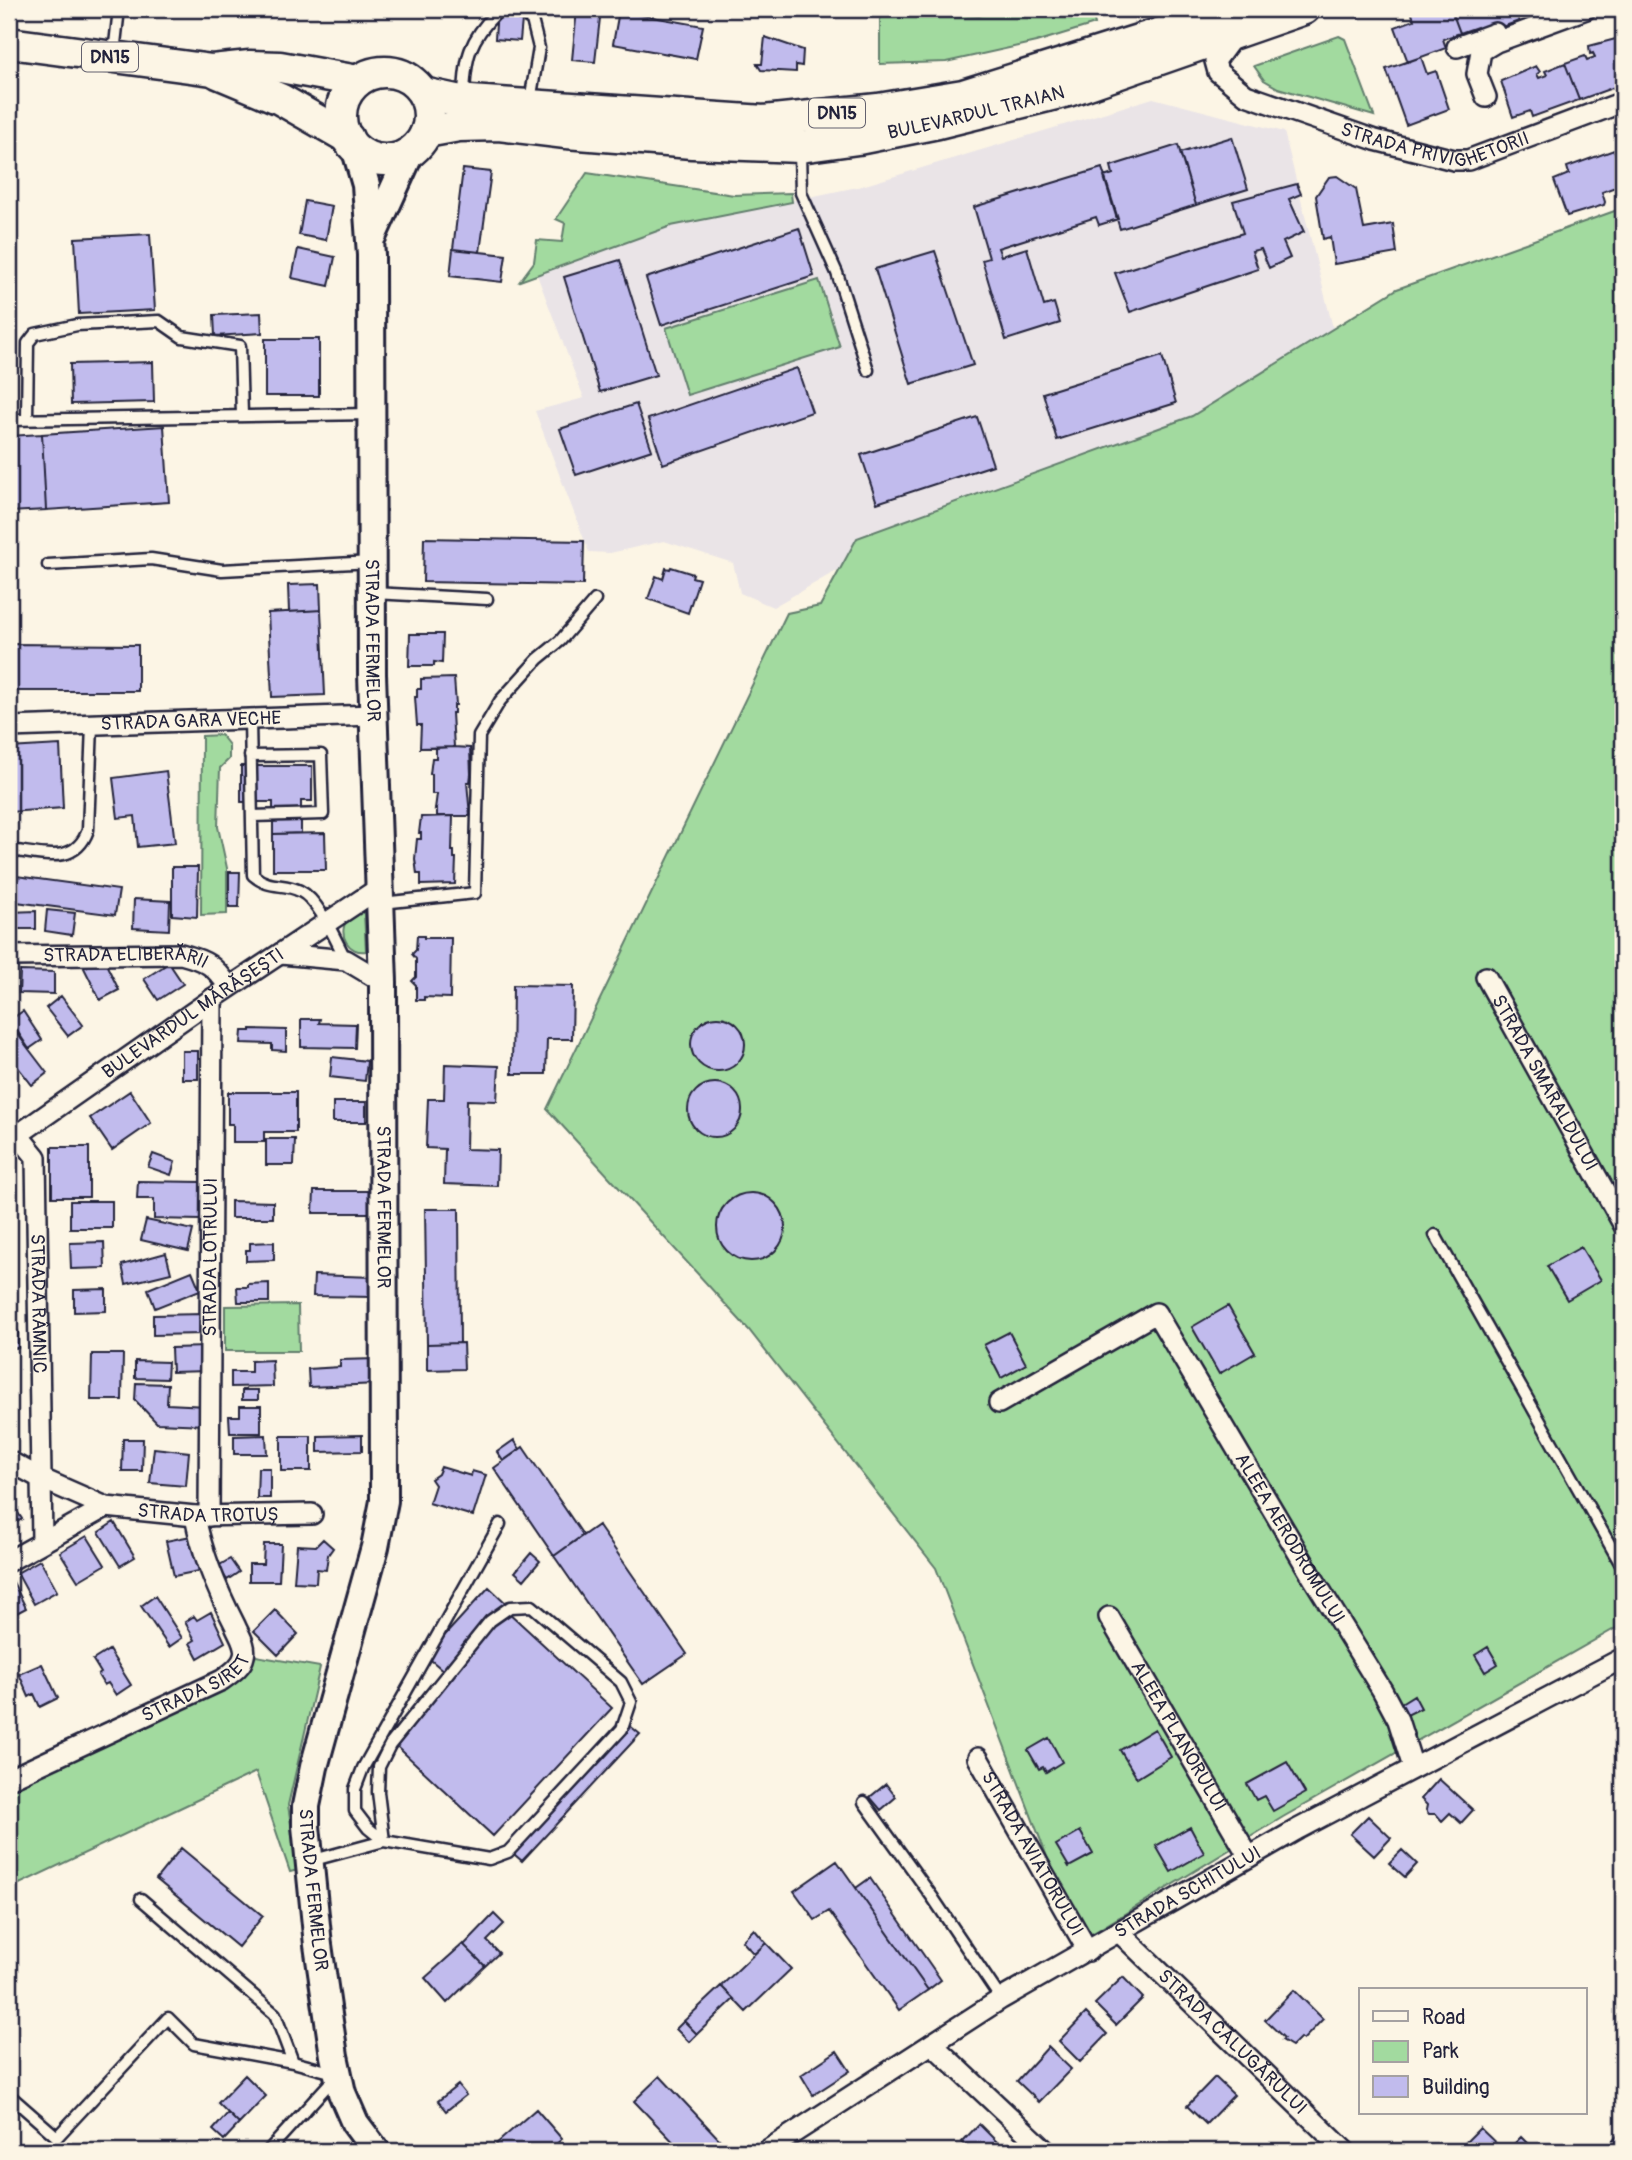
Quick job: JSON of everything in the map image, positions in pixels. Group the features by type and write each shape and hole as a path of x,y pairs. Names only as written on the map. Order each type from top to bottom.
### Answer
{"main road":[{"name":"BULEVARDUL TRAIAN","path":"423,93 464,100 764,121 877,109 962,94 1236,21 1304,9"},
{"name":"BULEVARDUL TRAIAN","path":"419,142 459,126 499,125 669,141 800,147 858,139 1068,91 1236,21"},
{"name":"DN15","path":"9,43 212,70 250,66 280,67 358,81 371,74 385,72 400,74 413,82 423,93"},
{"name":"DN15","path":"212,70 280,99 376,159 388,160 419,142"},
{"path":"351,143 341,114 344,102 358,81"},
{"path":"419,142 429,119 423,93"}],"street":[{"path":"1486,97 1478,74 1481,51 1496,42 1586,9"},
{"path":"1458,47 1557,10"},
{"name":"STRADA PRIVIGHETORII","path":"1236,21 1215,61 1218,72 1245,96 1375,140 1454,160 1468,160 1623,102"},
{"name":"STRADA FERMELOR","path":"370,240 419,142"},
{"name":"STRADA FERMELOR","path":"351,143 366,185 370,240 373,715 383,982 384,1501 375,1547 314,1767 306,1805 306,1826 325,1996 342,2093 355,2123 376,2151"},
{"name":"STRADA GARA VECHE","path":"9,727 373,715"},
{"name":"BULEVARDUL MĂRĂȘEȘTI","path":"13,1138 229,987 326,924 380,895"},
{"name":"STRADA ELIBERĂRII","path":"9,956 181,954 203,960 216,968 229,987"},
{"path":"281,954 346,960 383,982"},
{"name":"STRADA SMARALDULUI","path":"1486,976 1623,1224"},
{"name":"STRADA LOTRULUI","path":"202,1516 212,999"},
{"name":"STRADA RÂMNIC","path":"13,1138 36,1157 40,1478"},
{"name":"ALEEA AERODROMULUI","path":"999,1404 1156,1312 1382,1690 1398,1720 1413,1767"},
{"name":"STRADA TROTUȘ","path":"9,1461 106,1507 202,1516 312,1514"},
{"path":"40,1478 42,1541"},
{"path":"9,1561 106,1507"},
{"name":"STRADA SIRET","path":"9,1779 222,1680 236,1669 244,1658 245,1647 218,1590 199,1536 202,1516"},
{"name":"ALEEA PLANORULUI","path":"1109,1617 1249,1857"},
{"name":"STRADA SCHITULUI","path":"766,2151 1001,1999 1413,1767 1623,1658"},
{"name":"STRADA AVIATORULUI","path":"978,1758 1088,1951"},
{"name":"STRADA CĂLUGĂRULUI","path":"1119,1932 1345,2151"},
{"path":"932,2043 1046,2151"}],"lane":[{"path":"114,57 119,9"},
{"path":"464,100 464,66 478,30 497,12"},
{"path":"522,14 532,20 540,48 530,105"},
{"path":"800,147 801,193 836,273 867,370"},
{"path":"27,419 28,343 36,334 77,324 159,321 182,337 240,345 242,415"},
{"path":"9,420 372,414"},
{"path":"48,565 152,559 222,570 372,562"},
{"path":"372,593 487,598"},
{"path":"380,895 475,893 479,736 500,701 538,659 560,641 595,600"},
{"path":"250,720 253,875 263,884 300,891 314,904 346,960"},
{"path":"9,850 63,855 75,852 84,841 88,830 92,725"},
{"path":"250,756 321,755 322,767 323,814 252,816"},
{"path":"1435,1235 1623,1568"},
{"path":"384,1841 368,1828 355,1811 355,1789 363,1768 500,1524"},
{"path":"309,1861 384,1841 489,1859 508,1852 622,1729 631,1702 621,1682 532,1605 510,1607 490,1621 390,1745 379,1767 378,1792 384,1841"},
{"path":"864,1802 1001,1999"},
{"path":"141,1899 275,2014 293,2062"},
{"path":"9,2095 57,2137 168,2018 194,2044 293,2062 338,2074 268,2151"}],"shaded area":[{"path":"1153,98 1284,132 1362,444 894,538 773,607 740,593 733,563 664,541 610,553 589,552 535,411 584,398 537,275 671,226 862,186"}],"green space":[{"path":"925,9 966,9 967,15 979,16 1000,9 1091,9 1095,24 1036,42 946,62 880,64 880,14 925,15"},
{"path":"1339,36 1345,39 1374,116 1278,88 1264,80 1254,66"},
{"path":"587,173 734,195 791,193 792,202 671,226 520,281 534,262 537,240 562,242 565,223 556,219"},
{"path":"1623,208 1623,1624 1283,1817 1085,1938 1056,1880 936,1568 749,1330 547,1109 787,613 820,606 857,538 1192,416 1397,289"},
{"path":"819,280 840,347 687,395 666,328"},
{"path":"221,735 229,745 229,759 220,768 218,827 227,868 227,914 201,915 202,736"},
{"path":"362,910 366,951 354,950 346,942 343,932 347,920"},
{"path":"298,1305 299,1351 225,1351 225,1306"},
{"path":"256,1656 320,1667 288,1805 298,1870 290,1872 256,1772 9,1889 9,1791 224,1687 243,1674"}],"building":[{"path":"497,9 523,9 520,41 495,39"},
{"path":"577,9 601,9 595,62 572,60"},
{"path":"1451,9 1460,33 1443,39 1446,48 1408,62 1395,27 1414,20 1411,11"},
{"path":"1451,9 1514,9 1519,21 1480,35 1477,27 1460,33"},
{"path":"619,11 703,26 696,59 613,44"},
{"path":"765,37 803,50 802,66 796,65 796,72 761,70 757,64 762,64"},
{"path":"1623,37 1623,84 1579,100 1565,63 1585,56 1587,60 1595,57 1593,53 1590,54 1589,46"},
{"path":"1421,57 1427,74 1436,71 1449,109 1406,125 1386,69"},
{"path":"1565,63 1579,100 1532,117 1530,111 1513,117 1501,81 1536,66 1540,72 1537,74 1539,78 1547,75 1545,71"},
{"path":"1232,137 1248,189 1196,205 1180,153"},
{"path":"1178,145 1196,205 1120,229 1104,177 1113,174 1111,166"},
{"path":"1614,150 1623,184 1602,192 1604,205 1567,216 1554,180 1569,174 1567,167"},
{"path":"1102,168 1118,219 1099,225 1096,217 998,248 1001,256 1027,248 1044,306 1054,303 1060,323 1006,340 982,260 989,258 974,207"},
{"path":"463,169 491,172 480,252 453,249"},
{"path":"1337,176 1356,189 1364,229 1393,224 1397,253 1334,264 1330,237 1323,239 1316,196 1329,177"},
{"path":"1297,184 1301,194 1289,199 1304,232 1283,242 1290,258 1269,268 1261,249 1252,251 1258,269 1130,312 1115,273 1243,233 1233,201"},
{"path":"305,201 332,206 326,240 299,235"},
{"path":"799,228 814,276 661,325 646,278"},
{"path":"150,234 155,310 79,314 75,238"},
{"path":"298,249 335,257 329,286 292,278"},
{"path":"453,249 506,255 502,282 450,276"},
{"path":"935,251 973,365 911,384 875,269"},
{"path":"620,260 656,375 600,392 564,277"},
{"path":"261,313 262,333 215,336 214,315"},
{"path":"265,339 319,339 319,396 265,396"},
{"path":"1162,356 1176,403 1057,440 1043,393"},
{"path":"153,362 154,402 71,404 70,364"},
{"path":"797,368 812,412 663,464 648,419"},
{"path":"636,404 652,450 576,475 560,429"},
{"path":"977,417 993,465 877,503 861,455"},
{"path":"164,426 169,502 46,510 42,434"},
{"path":"42,434 46,510 9,512 9,436"},
{"path":"424,538 584,541 583,585 423,582"},
{"path":"666,568 693,574 692,577 699,579 688,613 648,599 656,576 663,579"},
{"path":"320,584 321,610 289,612 288,585"},
{"path":"321,610 325,695 272,697 268,613"},
{"path":"410,634 443,634 442,663 434,662 434,666 409,666"},
{"path":"9,644 138,645 138,691 9,691"},
{"path":"454,678 454,747 420,748 421,725 417,725 415,697 417,689 421,689 421,679"},
{"path":"60,745 63,808 9,812 9,748"},
{"path":"436,748 470,748 471,774 470,782 467,782 470,816 437,816 437,794 432,794 430,774 432,758 436,758"},
{"path":"241,766 312,766 312,801 301,801 301,833 273,834 273,802 241,802"},
{"path":"166,771 175,843 138,847 135,816 118,818 113,778"},
{"path":"453,816 455,884 421,885 421,874 417,874 415,859 417,839 421,839 421,817"},
{"path":"325,833 326,870 273,870 273,834"},
{"path":"172,867 198,867 197,917 172,915"},
{"path":"229,872 240,872 239,907 229,907"},
{"path":"9,875 119,890 115,915 9,901"},
{"path":"134,899 170,901 169,930 133,928"},
{"path":"47,910 75,913 72,935 45,931"},
{"path":"36,911 36,929 9,929 9,912"},
{"path":"417,936 451,938 450,998 424,997 424,1000 416,1000 416,985 412,981 416,977 416,959 412,954 416,950"},
{"path":"103,958 119,990 100,1000 84,968"},
{"path":"169,963 183,984 158,1000 144,979"},
{"path":"20,971 54,972 54,994 19,993"},
{"path":"513,985 573,986 572,1039 547,1039 546,1074 512,1074"},
{"path":"61,996 83,1025 68,1036 46,1008"},
{"path":"23,1011 42,1040 29,1049 10,1020"},
{"path":"718,1017 737,1025 745,1044 737,1063 718,1071 699,1063 691,1044 699,1025"},
{"path":"301,1019 320,1019 319,1023 356,1024 355,1048 301,1047"},
{"path":"12,1027 47,1073 32,1085 9,1058 9,1029"},
{"path":"286,1030 286,1051 272,1050 272,1044 241,1043 242,1031"},
{"path":"182,1051 198,1051 198,1079 182,1079"},
{"path":"332,1057 367,1061 365,1081 330,1077"},
{"path":"445,1064 499,1066 497,1101 467,1100 466,1149 498,1150 497,1186 444,1184 445,1149 426,1148 428,1099 444,1099"},
{"path":"715,1083 734,1091 742,1110 734,1129 715,1137 696,1129 688,1110 696,1091"},
{"path":"130,1091 151,1123 112,1150 90,1118"},
{"path":"228,1092 296,1092 296,1132 264,1132 264,1142 233,1142 233,1124 228,1124"},
{"path":"333,1102 366,1102 366,1122 333,1122"},
{"path":"266,1139 295,1139 294,1165 266,1165"},
{"path":"52,1147 89,1147 89,1197 52,1197"},
{"path":"153,1154 175,1162 171,1175 148,1167"},
{"path":"138,1181 201,1182 200,1220 154,1219 154,1199 137,1199"},
{"path":"314,1191 379,1191 379,1213 313,1213"},
{"path":"751,1193 764,1196 775,1203 782,1214 785,1227 782,1240 775,1251 764,1258 751,1261 738,1258 727,1251 720,1240 717,1227 720,1214 727,1203 738,1196"},
{"path":"70,1201 112,1201 112,1228 70,1228"},
{"path":"231,1201 273,1202 273,1218 231,1218"},
{"path":"425,1209 459,1209 460,1343 427,1344"},
{"path":"146,1220 193,1230 188,1251 141,1240"},
{"path":"104,1242 105,1268 71,1269 70,1243"},
{"path":"274,1242 274,1260 246,1261 246,1250 250,1250 250,1243"},
{"path":"1581,1247 1601,1280 1567,1300 1547,1266"},
{"path":"166,1253 171,1273 126,1284 122,1265"},
{"path":"192,1271 200,1290 155,1308 148,1289"},
{"path":"314,1275 374,1277 373,1297 313,1296"},
{"path":"269,1283 269,1302 238,1302 237,1287"},
{"path":"106,1289 106,1311 74,1312 74,1290"},
{"path":"1228,1306 1255,1353 1219,1374 1192,1327"},
{"path":"203,1314 203,1334 153,1335 153,1315"},
{"path":"9,1331 18,1331 18,1348 9,1348"},
{"path":"1009,1332 1026,1364 1001,1378 984,1345"},
{"path":"463,1343 464,1369 427,1370 427,1344"},
{"path":"207,1347 208,1371 172,1372 171,1348"},
{"path":"92,1354 123,1354 122,1400 91,1400"},
{"path":"377,1359 378,1384 309,1387 308,1369 340,1367 340,1360"},
{"path":"272,1360 273,1386 231,1387 231,1372 251,1372 251,1361"},
{"path":"135,1361 168,1362 167,1379 135,1378"},
{"path":"136,1383 168,1384 167,1404 207,1406 206,1425 157,1423 135,1400"},
{"path":"242,1390 258,1390 258,1400 242,1400"},
{"path":"240,1406 261,1406 261,1433 230,1433 229,1416 240,1416"},
{"path":"266,1435 267,1454 234,1454 234,1436"},
{"path":"362,1435 362,1451 318,1452 318,1436"},
{"path":"281,1436 311,1436 311,1471 281,1471"},
{"path":"123,1439 143,1439 142,1471 122,1471"},
{"path":"514,1440 520,1449 503,1461 497,1452"},
{"path":"523,1447 583,1535 554,1556 494,1468"},
{"path":"154,1448 189,1452 186,1486 150,1483"},
{"path":"441,1467 471,1476 472,1471 486,1475 473,1516 429,1503 435,1485 431,1479 438,1474"},
{"path":"258,1468 270,1468 270,1498 257,1498"},
{"path":"9,1499 22,1519 9,1527"},
{"path":"114,1522 135,1557 120,1566 99,1532"},
{"path":"598,1525 687,1654 643,1684 554,1556"},
{"path":"87,1536 105,1565 78,1581 60,1552"},
{"path":"191,1536 199,1571 174,1576 166,1541"},
{"path":"323,1539 333,1548 328,1555 326,1570 317,1569 316,1583 294,1582 297,1545 316,1546"},
{"path":"264,1544 281,1544 279,1581 249,1581 249,1564 263,1564"},
{"path":"531,1553 540,1561 524,1580 515,1572"},
{"path":"230,1559 239,1572 227,1580 218,1566"},
{"path":"40,1560 57,1591 34,1604 17,1573"},
{"path":"11,1578 26,1608 9,1617 9,1579"},
{"path":"489,1587 506,1603 444,1671 426,1656"},
{"path":"155,1596 182,1638 169,1647 141,1606"},
{"path":"275,1610 298,1634 278,1655 254,1631"},
{"path":"506,1610 612,1708 493,1836 388,1738"},
{"path":"211,1612 225,1642 198,1658 190,1643 195,1640 185,1622 194,1616 197,1620"},
{"path":"1488,1647 1498,1664 1485,1672 1475,1655"},
{"path":"109,1650 131,1685 116,1695 108,1683 104,1685 93,1660"},
{"path":"42,1664 58,1698 40,1707 34,1694 29,1697 19,1674"},
{"path":"1414,1695 1421,1708 1407,1715 1401,1703"},
{"path":"624,1721 640,1734 522,1861 508,1849"},
{"path":"1155,1729 1171,1757 1137,1778 1120,1750"},
{"path":"1049,1738 1062,1762 1046,1772 1043,1767 1039,1769 1028,1750"},
{"path":"1287,1762 1305,1793 1273,1811 1264,1796 1256,1800 1247,1784"},
{"path":"1439,1779 1473,1810 1461,1823 1450,1813 1442,1821 1436,1814 1429,1814 1426,1810 1427,1805 1421,1799"},
{"path":"886,1784 896,1797 881,1810 870,1797"},
{"path":"1368,1816 1391,1838 1374,1856 1350,1834"},
{"path":"1190,1827 1204,1853 1171,1872 1156,1846"},
{"path":"1080,1831 1093,1854 1069,1867 1056,1845"},
{"path":"181,1848 263,1916 238,1947 156,1879"},
{"path":"1402,1850 1417,1864 1405,1877 1389,1863"},
{"path":"837,1861 928,1990 899,2010 829,1911 815,1920 794,1891"},
{"path":"870,1878 941,1980 928,1990 856,1888"},
{"path":"494,1914 504,1924 487,1941 499,1953 485,1966 464,1945"},
{"path":"754,1929 766,1943 754,1954 742,1941"},
{"path":"766,1943 791,1969 746,2012 721,1986"},
{"path":"463,1944 485,1966 447,2003 425,1978"},
{"path":"1123,1977 1143,1998 1116,2025 1095,2004"},
{"path":"721,1986 734,1999 697,2034 684,2021"},
{"path":"1294,1990 1323,2019 1303,2040 1300,2038 1292,2046 1282,2040 1284,2038 1265,2020"},
{"path":"1086,2013 1107,2034 1080,2062 1059,2041"},
{"path":"684,2021 697,2034 689,2042 676,2029"},
{"path":"1048,2047 1071,2069 1039,2102 1017,2081"},
{"path":"837,2051 850,2071 813,2095 801,2075"},
{"path":"245,2075 266,2096 239,2124 218,2103"},
{"path":"660,2076 720,2140 709,2151 682,2151 634,2101"},
{"path":"1215,2077 1234,2095 1206,2124 1187,2106"},
{"path":"458,2085 466,2095 446,2111 438,2101"},
{"path":"536,2109 562,2139 548,2151 502,2151 496,2144"},
{"path":"228,2113 239,2124 224,2140 213,2130"},
{"path":"979,2124 1003,2148 1000,2151 972,2151 962,2142"},
{"path":"1480,2128 1503,2150 1457,2151"},
{"path":"1623,2130 1623,2151 1603,2151"},
{"path":"1521,2137 1530,2146 1525,2151 1508,2150"}]}
